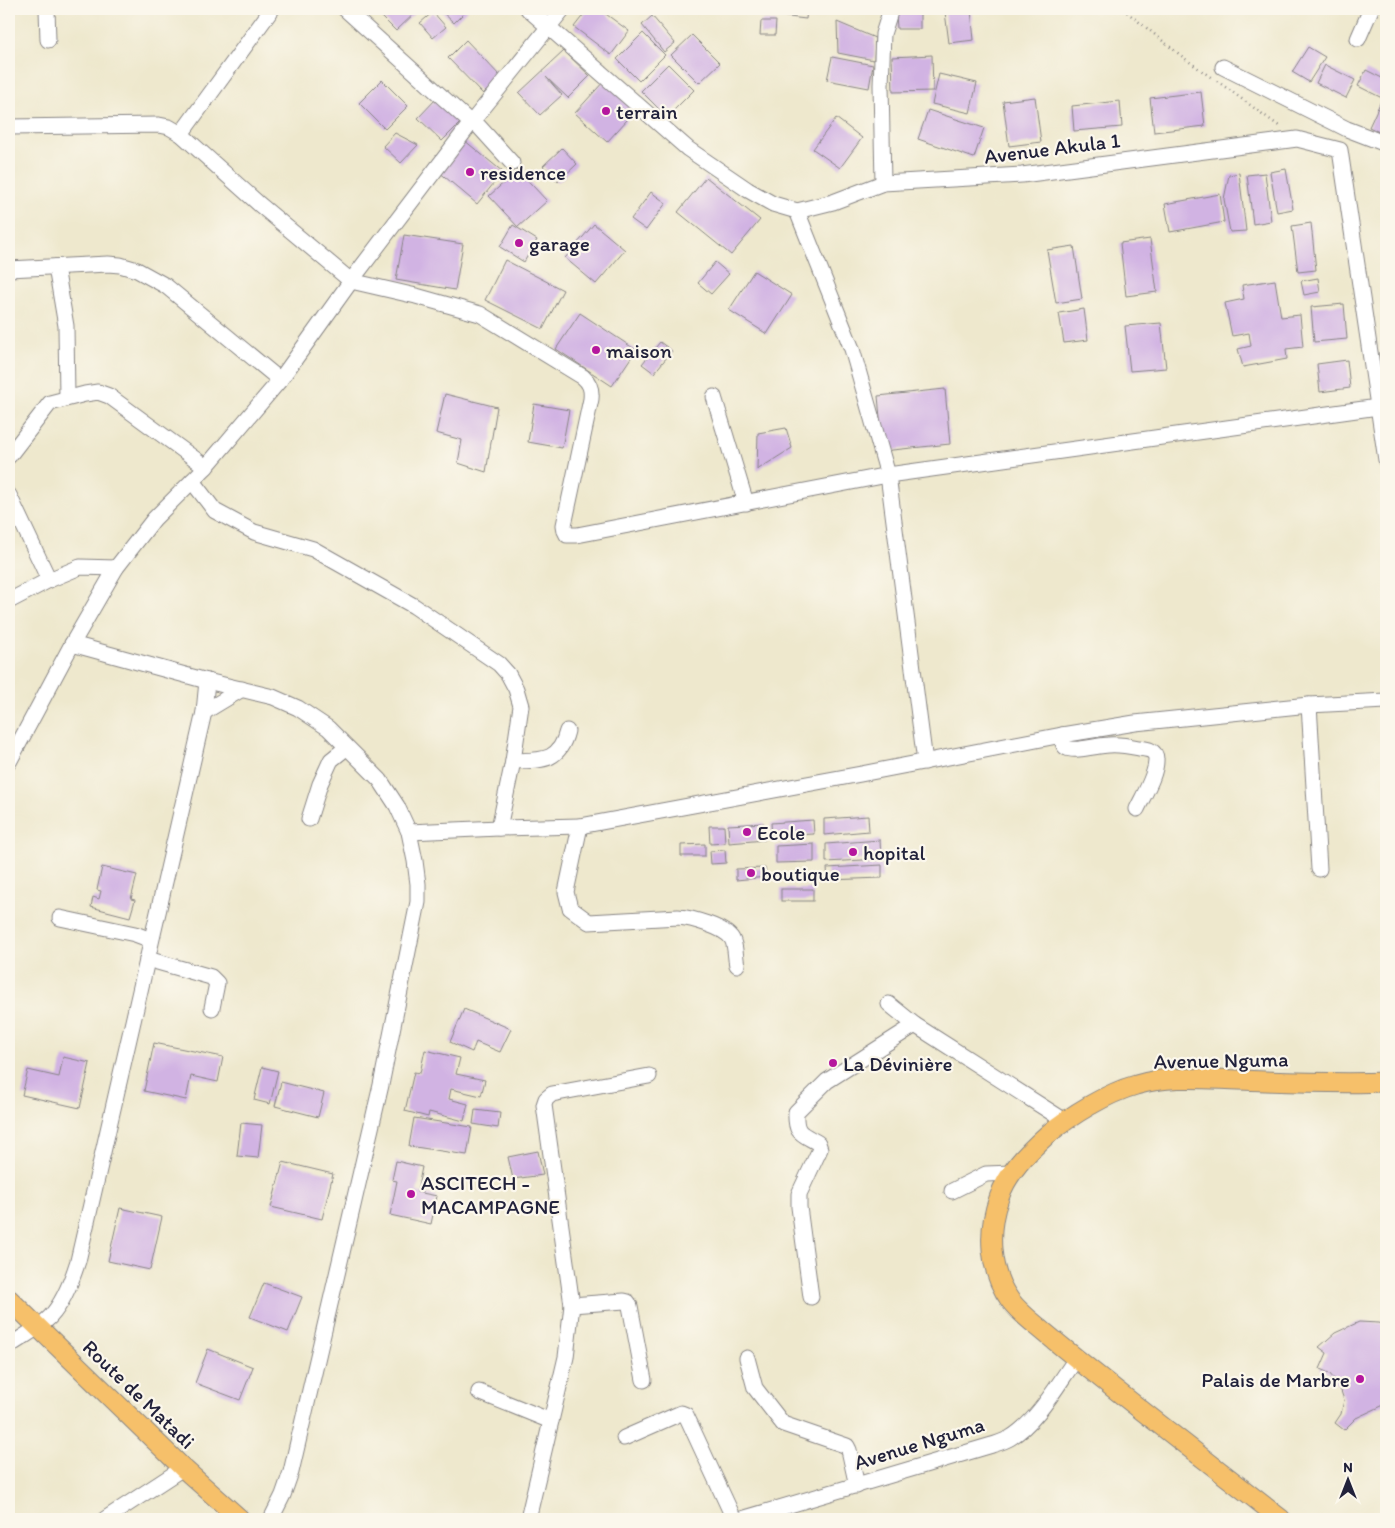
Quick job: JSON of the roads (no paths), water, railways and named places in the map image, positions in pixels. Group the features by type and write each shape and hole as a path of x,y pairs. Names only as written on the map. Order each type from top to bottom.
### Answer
{"main road":[{"name":"Avenue Nguma","path":"1281,1519 1076,1359 1014,1305 996,1274 992,1251 994,1210 1001,1190 1030,1150 1065,1122 1101,1100 1136,1085 1166,1080 1210,1079 1347,1084 1386,1082"},
{"name":"Route de Matadi","path":"9,1299 183,1468 240,1519"}],"street":[{"path":"47,9 48,40"},
{"path":"181,134 272,9"},
{"path":"345,9 472,121 512,163"},
{"path":"528,9 688,149 756,195 773,204 797,211 852,348 888,475 925,762"},
{"path":"9,762 72,644 116,568 154,519 206,467 280,380 351,281 472,121 563,9"},
{"path":"883,183 881,77 883,34 891,9"},
{"path":"1358,39 1371,9"},
{"path":"1223,67 1347,129 1386,144"},
{"path":"9,127 159,125 169,127 181,134 259,204 351,281 416,296 480,314 588,382 591,388 592,399 564,525 567,535 572,536 888,475 1378,407"},
{"path":"1347,129 1340,150 1386,460"},
{"name":"Avenue Akula 1","path":"797,211 833,202 883,183 1022,175 1297,139 1340,150"},
{"path":"9,269 108,264 137,270 166,286 280,380"},
{"path":"56,267 66,326 67,398"},
{"path":"9,456 50,403 98,392 109,396 206,467"},
{"path":"714,397 746,503"},
{"path":"192,481 215,511 254,532 313,549 414,606 498,664 508,674 516,689 521,706 513,761 499,828"},
{"path":"9,495 49,580"},
{"path":"9,601 49,580 80,567 116,568"},
{"path":"72,644 273,697 298,708 328,728 380,780 397,806 409,832 418,884 418,902 381,1085 294,1458 283,1495 270,1519"},
{"path":"9,1346 50,1316 61,1302 72,1280 78,1261 204,712 207,681"},
{"path":"204,712 242,689"},
{"path":"409,832 580,826 925,762 1062,734 1135,723 1309,705 1386,701"},
{"path":"1309,705 1319,869"},
{"path":"513,761 540,761 552,756 564,745 567,731"},
{"path":"1062,734 1063,745 1066,748 1127,745 1154,752 1156,758 1155,769 1137,810"},
{"path":"309,819 320,784 331,760 346,748"},
{"path":"580,826 566,892 570,908 589,922 678,917 691,918 729,935 734,945 736,966"},
{"path":"60,918 135,934 151,940"},
{"path":"147,959 211,977 217,983 212,1008"},
{"path":"889,1004 915,1025 1065,1122"},
{"path":"811,1297 799,1207 800,1194 820,1149 818,1143 800,1133 795,1125 796,1112 827,1081 915,1025"},
{"path":"528,1519 568,1347 572,1304 544,1105 546,1099 552,1094 649,1076"},
{"path":"952,1191 986,1174 1012,1173"},
{"path":"572,1304 628,1302 644,1380"},
{"path":"747,1358 755,1388 782,1424 847,1446 857,1486"},
{"name":"Avenue Nguma","path":"742,1519 992,1446 1009,1438 1025,1426 1035,1415 1076,1359"},
{"path":"478,1392 551,1421"},
{"path":"624,1438 681,1413 686,1415 734,1519"},
{"path":"104,1519 183,1468"}],"place":[{"name":"terrain","path":"606,111"},
{"name":"residence","path":"470,172"},
{"name":"garage","path":"519,243"},
{"name":"maison","path":"596,350"},
{"name":"Ecole","path":"747,832"},
{"name":"hopital","path":"853,852"},
{"name":"boutique","path":"751,873"},
{"name":"La Dévinière","path":"833,1063"},
{"name":"ASCITECH - MACAMPAGNE","path":"411,1194"},
{"name":"Palais de Marbre","path":"1360,1379"}]}
